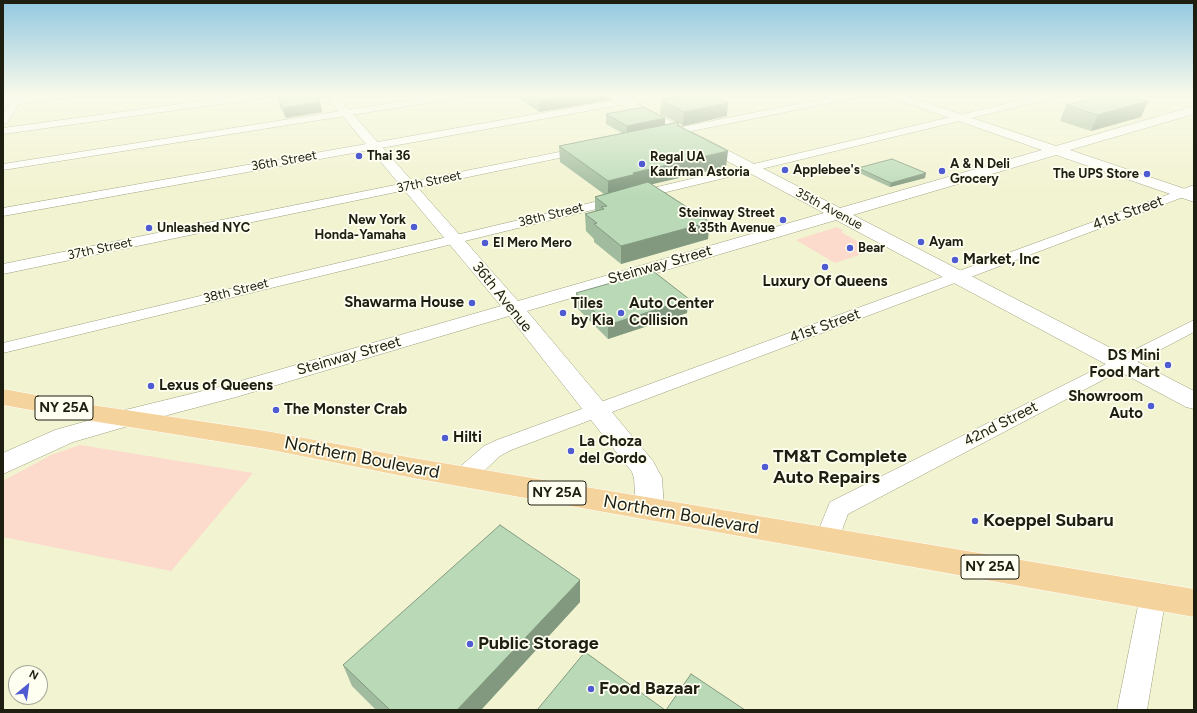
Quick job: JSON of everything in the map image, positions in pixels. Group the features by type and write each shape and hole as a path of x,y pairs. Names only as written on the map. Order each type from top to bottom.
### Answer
{"main road":[{"name":"Northern Boulevard","path":"3,397 266,440 463,477 1194,603"}],"street":[{"path":"3,132 29,128"},
{"path":"3,167 249,128"},
{"name":"36th Avenue","path":"359,128 513,308 596,412 644,468 648,478 650,509"},
{"name":"36th Street","path":"3,212 461,128"},
{"name":"35th Avenue","path":"675,128 1194,401"},
{"path":"648,137 693,128"},
{"name":"38th Street","path":"3,348 914,128"},
{"path":"993,128 1190,193"},
{"name":"Steinway Street","path":"3,464 70,434 228,392 1131,128"},
{"name":"37th Street","path":"3,270 597,148"},
{"name":"41st Street","path":"463,477 492,451 504,445 958,276 1190,193"},
{"name":"42nd Street","path":"827,539 838,508 1194,325"},
{"path":"1132,710 1153,596"}],"shaded area":[{"path":"837,227 843,230 841,232 864,245 869,244 877,249 835,263 796,240"},
{"path":"80,445 253,473 171,571 3,537 3,481 51,455"}],"building":[{"path":"648,128 683,128 728,151 633,173 636,174 608,181 559,146"},
{"path":"892,159 926,173 891,183 858,168"},
{"path":"648,182 710,222 621,246 594,224 597,223 585,214 604,209 601,207 607,206 595,197"},
{"path":"653,271 689,299 608,325 576,293"},
{"name":"Public Storage","path":"500,525 580,580 457,710 390,710 343,665"},
{"path":"585,652 665,710 537,710"},
{"path":"691,674 745,710 666,710"}],"place":[{"name":"Thai 36","path":"359,156"},
{"name":"Regal UA Kaufman Astoria","path":"642,164"},
{"name":"Applebee's","path":"785,170"},
{"name":"A & N Deli Grocery","path":"942,171"},
{"name":"The UPS Store","path":"1147,174"},
{"name":"Steinway Street & 35th Avenue","path":"783,220"},
{"name":"New York Honda-Yamaha","path":"414,227"},
{"name":"Unleashed NYC","path":"149,228"},
{"name":"Ayam","path":"921,242"},
{"name":"El Mero Mero","path":"485,243"},
{"name":"Bear","path":"850,248"},
{"name":"Market, Inc","path":"955,260"},
{"name":"Luxury Of Queens","path":"825,267"},
{"name":"Shawarma House","path":"472,303"},
{"name":"Tiles by Kia","path":"563,313"},
{"name":"Auto Center Collision","path":"621,313"},
{"name":"DS Mini Food Mart","path":"1168,365"},
{"name":"Lexus of Queens","path":"151,386"},
{"name":"Showroom Auto","path":"1151,406"},
{"name":"The Monster Crab","path":"276,410"},
{"name":"Hilti","path":"445,438"},
{"name":"La Choza del Gordo","path":"571,451"},
{"name":"TM&T Complete Auto Repairs","path":"765,467"},
{"name":"Koeppel Subaru","path":"975,521"},
{"name":"Public Storage","path":"470,644"},
{"name":"Food Bazaar","path":"591,689"}]}
